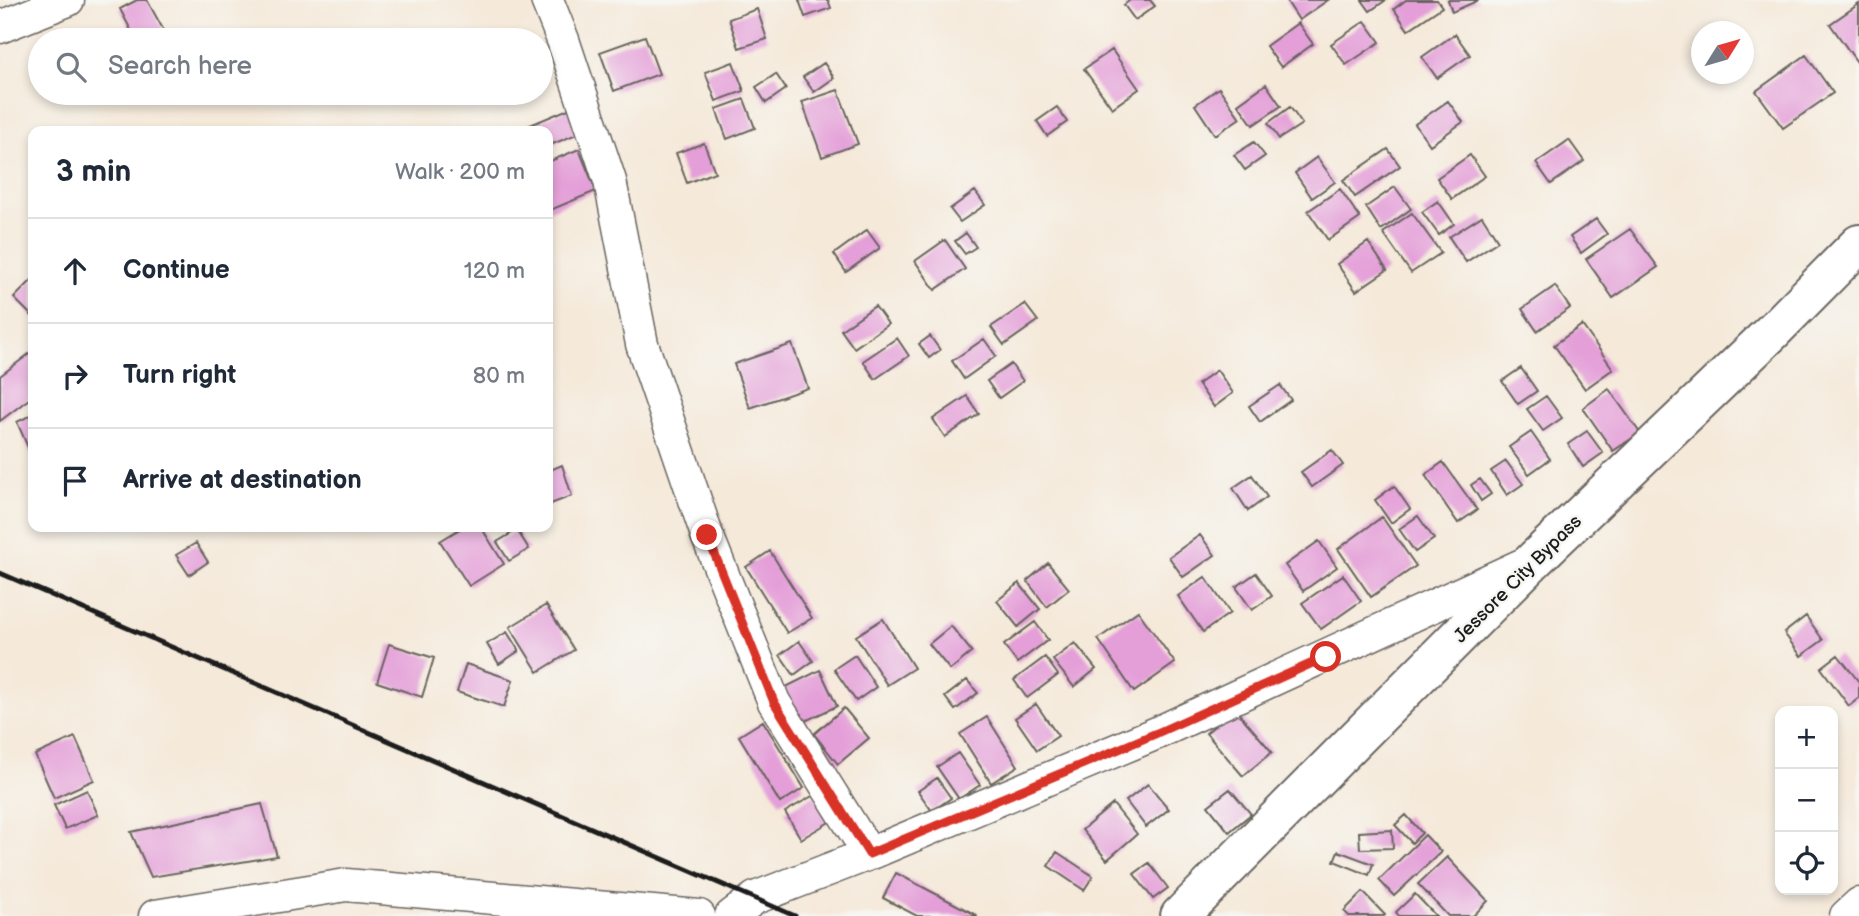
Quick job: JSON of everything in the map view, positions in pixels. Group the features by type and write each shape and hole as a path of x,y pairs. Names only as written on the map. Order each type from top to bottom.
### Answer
{"highway":[{"name":"Jessore City Bypass","path":"1180,916 1535,559 1774,330 1859,244"}],"street":[{"path":"0,27 68,0"},
{"path":"547,0 610,181 642,344 707,535 774,702 869,854"},
{"path":"731,916 755,898 869,854 1169,728 1535,559"},
{"path":"155,916 346,886 699,916"},
{"path":"1846,916 1859,904"}],"building":[{"path":"137,0 147,0 162,28 130,28 120,9"},
{"path":"799,0 828,0 831,8 805,17"},
{"path":"1130,0 1150,0 1155,6 1135,20 1124,5"},
{"path":"1286,0 1328,0 1299,20"},
{"path":"1362,0 1386,0 1370,11"},
{"path":"1406,0 1437,0 1442,7 1408,30 1394,9"},
{"path":"1448,0 1479,0 1452,12"},
{"path":"1859,4 1859,65 1830,24"},
{"path":"757,9 767,39 739,48 729,19"},
{"path":"1365,21 1380,42 1346,65 1331,44"},
{"path":"1298,23 1313,44 1281,67 1266,46"},
{"path":"1455,34 1470,55 1437,78 1422,57"},
{"path":"645,36 659,74 614,91 600,52"},
{"path":"1112,50 1139,89 1112,108 1084,69"},
{"path":"1806,55 1833,93 1783,128 1756,91"},
{"path":"733,62 744,91 716,101 705,72"},
{"path":"824,63 834,78 814,92 803,77"},
{"path":"776,74 786,89 766,103 756,87"},
{"path":"1266,84 1281,106 1253,125 1238,104"},
{"path":"1219,88 1240,118 1215,135 1195,105"},
{"path":"838,90 858,144 822,157 802,102"},
{"path":"744,99 755,128 727,139 716,109"},
{"path":"1448,101 1463,122 1430,145 1415,124"},
{"path":"573,107 584,131 553,144 553,126 528,126"},
{"path":"1057,107 1067,122 1047,136 1037,121"},
{"path":"1290,107 1302,124 1279,139 1268,123"},
{"path":"1569,140 1584,161 1551,184 1536,163"},
{"path":"1254,142 1265,156 1245,170 1234,155"},
{"path":"704,143 715,172 687,183 676,153"},
{"path":"579,149 596,191 553,209 553,160"},
{"path":"1388,149 1400,166 1355,197 1343,180"},
{"path":"1470,155 1485,176 1452,199 1437,178"},
{"path":"1317,157 1335,182 1312,198 1295,173"},
{"path":"1395,187 1411,209 1381,230 1366,207"},
{"path":"1340,189 1360,218 1328,240 1308,211"},
{"path":"975,191 985,205 960,222 950,209"},
{"path":"1438,201 1454,224 1439,235 1422,212"},
{"path":"1412,213 1441,253 1411,273 1383,233"},
{"path":"1482,216 1498,241 1466,262 1449,237"},
{"path":"1596,219 1607,234 1581,253 1570,237"},
{"path":"1630,229 1658,267 1613,298 1586,259"},
{"path":"867,230 880,248 846,272 834,254"},
{"path":"966,233 976,247 965,254 955,241"},
{"path":"945,240 965,269 935,290 915,261"},
{"path":"1368,242 1387,270 1356,291 1337,264"},
{"path":"28,284 28,312 14,298"},
{"path":"1555,286 1570,308 1537,331 1522,309"},
{"path":"1025,304 1038,321 1004,345 991,327"},
{"path":"875,306 888,324 854,348 841,330"},
{"path":"1582,325 1613,369 1585,389 1554,345"},
{"path":"930,336 940,350 929,358 919,344"},
{"path":"897,338 909,356 875,379 863,361"},
{"path":"984,339 996,356 964,379 952,361"},
{"path":"792,344 808,388 750,408 734,364"},
{"path":"28,355 28,400 0,421 0,376"},
{"path":"1011,364 1023,381 999,398 987,381"},
{"path":"1521,368 1537,391 1518,404 1502,381"},
{"path":"1217,370 1233,393 1214,407 1198,384"},
{"path":"1280,385 1291,400 1260,422 1249,406"},
{"path":"1609,389 1640,433 1613,451 1583,408"},
{"path":"967,396 979,414 945,437 933,419"},
{"path":"1546,396 1562,418 1543,431 1527,409"},
{"path":"28,416 28,447 17,422"},
{"path":"1587,431 1603,453 1583,467 1568,444"},
{"path":"1531,432 1550,459 1529,474 1509,447"},
{"path":"1332,450 1343,465 1312,487 1301,472"},
{"path":"1506,461 1523,484 1507,495 1491,471"},
{"path":"1443,462 1477,510 1458,523 1425,475"},
{"path":"562,465 572,496 553,503 553,469"},
{"path":"1252,475 1267,497 1248,511 1233,488"},
{"path":"1480,479 1491,494 1481,501 1471,485"},
{"path":"1394,486 1410,509 1391,523 1375,500"},
{"path":"1418,516 1434,539 1415,552 1399,529"},
{"path":"1382,517 1416,566 1371,597 1338,549"},
{"path":"455,532 484,532 504,564 469,586 440,541"},
{"path":"518,532 529,549 509,561 497,542"},
{"path":"1200,535 1215,555 1183,577 1169,557"},
{"path":"1319,541 1337,567 1303,591 1285,565"},
{"path":"196,543 208,562 189,575 176,555"},
{"path":"770,551 812,618 787,633 746,567"},
{"path":"1048,563 1069,589 1047,607 1027,581"},
{"path":"1256,573 1272,596 1252,610 1236,587"},
{"path":"1343,575 1361,601 1321,629 1302,603"},
{"path":"1205,577 1230,613 1203,632 1178,596"},
{"path":"1019,583 1040,609 1018,627 997,601"},
{"path":"546,605 574,650 538,672 510,627"},
{"path":"1138,611 1175,663 1134,692 1098,639"},
{"path":"1806,616 1823,640 1801,656 1784,633"},
{"path":"883,619 914,668 887,685 856,636"},
{"path":"1035,622 1048,640 1017,663 1004,645"},
{"path":"951,626 972,652 950,670 929,644"},
{"path":"507,632 519,651 499,664 487,644"},
{"path":"799,641 813,661 794,675 780,655"},
{"path":"1075,643 1096,669 1074,687 1053,660"},
{"path":"389,644 434,658 422,697 377,682"},
{"path":"855,655 876,687 856,701 834,669"},
{"path":"1838,655 1859,682 1859,698 1849,706 1821,668"},
{"path":"1045,657 1058,675 1027,698 1014,680"},
{"path":"466,664 513,680 504,707 457,692"},
{"path":"820,670 837,706 801,723 784,688"},
{"path":"967,680 978,693 955,710 945,697"},
{"path":"1036,704 1058,736 1037,750 1015,718"},
{"path":"844,708 869,738 838,764 814,734"},
{"path":"1235,709 1272,752 1243,776 1206,733"},
{"path":"987,717 1018,766 991,783 960,734"},
{"path":"763,721 804,788 780,803 739,736"},
{"path":"75,737 94,780 54,798 35,755"},
{"path":"958,753 980,785 959,799 937,767"},
{"path":"937,778 951,798 932,811 918,791"},
{"path":"1148,784 1169,809 1146,827 1126,801"},
{"path":"1230,789 1251,814 1229,832 1208,806"},
{"path":"87,790 98,815 65,829 54,805"},
{"path":"814,795 831,821 801,839 785,812"},
{"path":"262,804 277,856 151,877 131,832"},
{"path":"1113,804 1137,834 1107,860 1082,830"},
{"path":"1406,815 1422,833 1412,843 1395,825"},
{"path":"1392,830 1393,848 1360,849 1359,832"},
{"path":"1425,835 1441,852 1394,896 1379,880"},
{"path":"1338,851 1373,864 1369,875 1334,861"},
{"path":"1057,852 1093,876 1084,890 1048,866"},
{"path":"1447,857 1488,901 1473,916 1448,916 1418,884"},
{"path":"1149,863 1168,888 1153,899 1134,874"},
{"path":"896,873 978,916 917,916 883,898"},
{"path":"1363,892 1384,916 1349,916 1344,911"},
{"path":"1415,894 1436,916 1399,916 1396,912"}],"railway":[{"path":"0,573 795,916"}],"route":[{"path":"707,535 774,702 869,854 1157,733 1326,657"}]}
